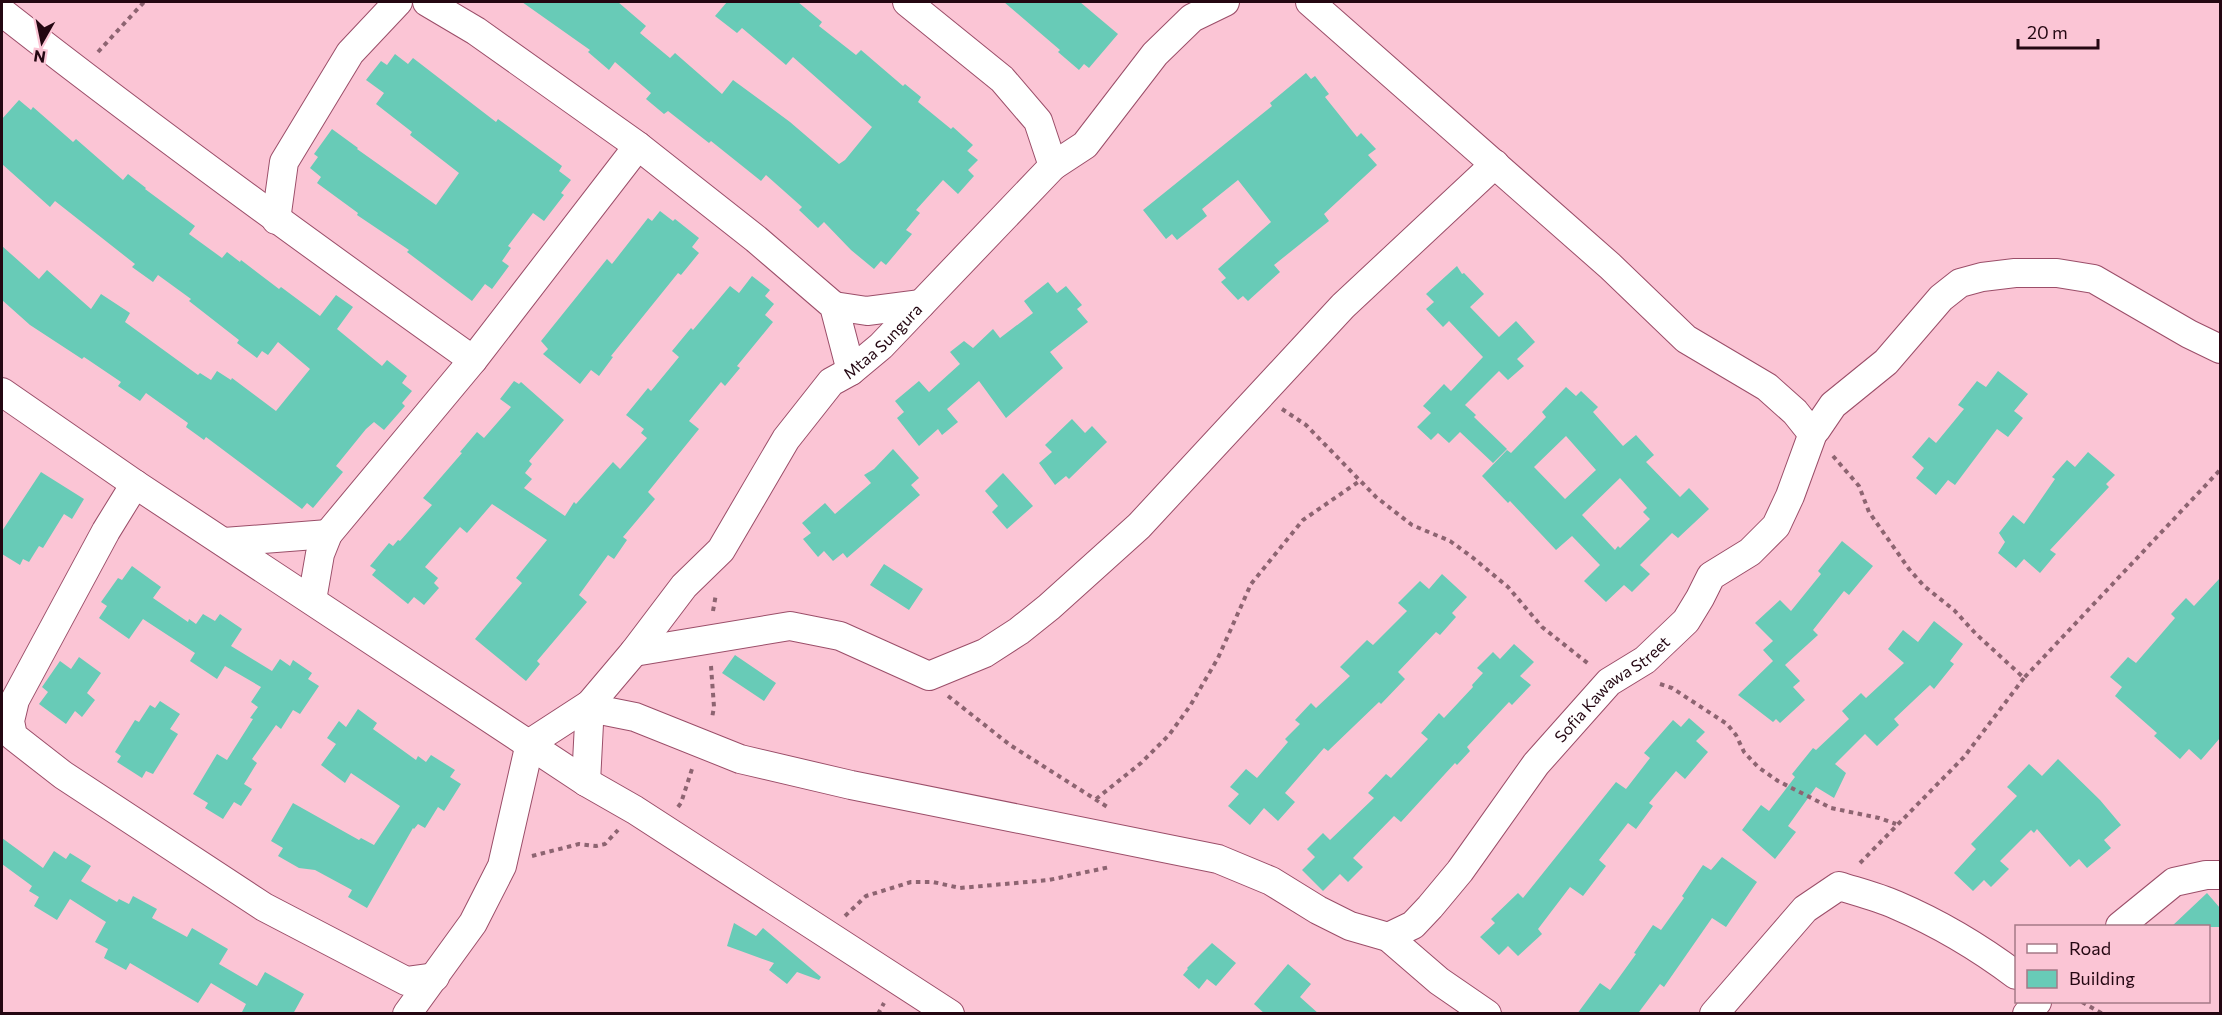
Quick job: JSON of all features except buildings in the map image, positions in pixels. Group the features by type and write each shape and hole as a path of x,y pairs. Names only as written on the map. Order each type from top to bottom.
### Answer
{"street":[{"path":"276,220 284,162 350,53 398,2"},
{"path":"427,2 476,31 638,146 756,238 834,306 867,311 921,304"},
{"path":"907,2 1002,79 1038,121 1053,166"},
{"name":"Mtaa Sungura","path":"530,743 590,706 684,586 721,549 786,439 831,382 851,371 881,346 1053,166 1085,145 1155,54 1192,18 1225,2"},
{"path":"1310,2 1610,266 1686,339 1767,387 1795,412 1808,430 1813,433"},
{"path":"2,12 276,220 473,360"},
{"path":"312,600 320,554 328,534 473,360 638,146"},
{"path":"634,652 790,626 840,636 929,676 985,653 1019,631 1049,607 1139,526 1343,306 1495,164"},
{"name":"Sofia Kawawa Street","path":"1401,931 1460,871 1536,764 1609,682 1645,660 1686,621 1711,576 1750,552 1776,526 1791,496 1813,433 1833,405 1886,362 1941,298 1960,283 1982,277 2015,273 2057,273 2094,279 2189,334 2220,349"},
{"path":"834,306 851,371"},
{"path":"2,392 135,484 586,782 635,810 950,1014"},
{"path":"135,484 8,703 10,721 8,733 63,775 264,907 406,981 435,977"},
{"path":"224,542 328,534"},
{"path":"586,782 590,706 635,717 740,759 851,785 1218,859 1271,881 1318,910 1350,926 1401,931 1412,956 1439,981 1487,1014"},
{"path":"407,1014 473,923 502,866 530,743"},
{"path":"2122,925 2174,882 2220,874"},
{"path":"1714,1014 1806,909 1839,885 1894,904 1922,917 1971,945 2015,974"}],"path":[{"path":"80,73 144,2"},
{"path":"1262,394 1306,425 1376,496 1412,525 1450,541 1472,557 1508,587 1542,627 1590,665 1610,673 1622,672 1672,688 1727,724 1736,735 1744,752 1758,767 1778,781 1831,808 1896,824"},
{"path":"1813,433 1859,486 1869,512 1909,569 1924,586 1954,610 1976,634 2024,678"},
{"path":"1839,885 1896,824 1964,757 2024,678 2220,470"},
{"path":"1096,799 1141,763 1169,735 1190,706 1218,658 1251,584 1303,519 1361,480"},
{"path":"659,827 681,803 700,743 710,727 714,707 711,670 712,638"},
{"path":"929,676 971,715 1010,745 1112,810"},
{"path":"502,866 555,849 579,844 596,846 605,844 635,810"},
{"path":"827,934 866,896 911,882 933,882 960,888 1049,880 1119,866"},
{"path":"2084,1003 2103,1014"}]}
